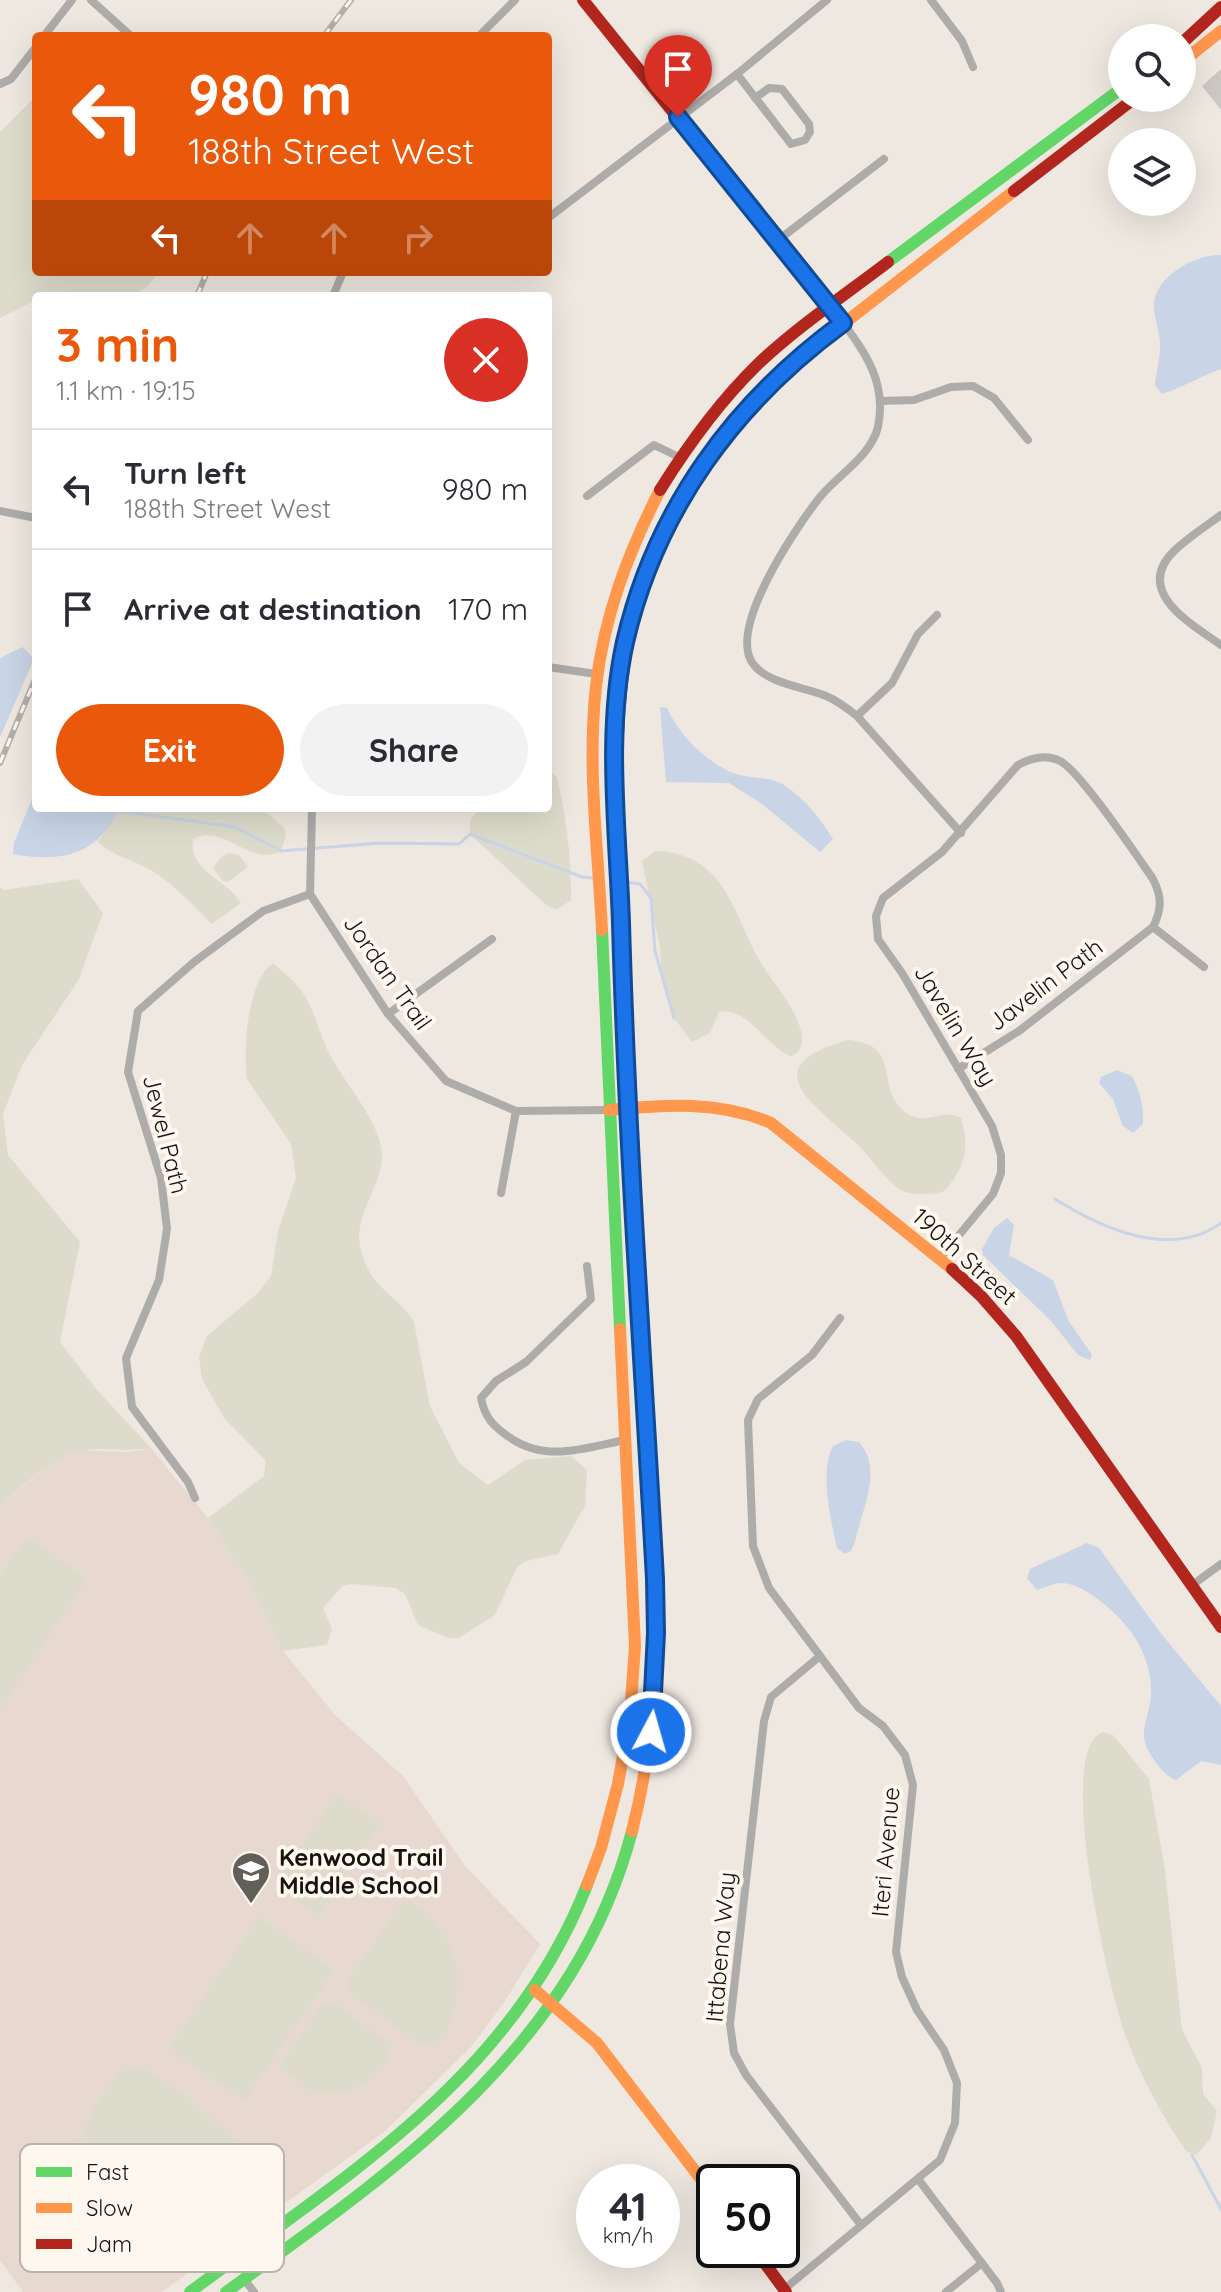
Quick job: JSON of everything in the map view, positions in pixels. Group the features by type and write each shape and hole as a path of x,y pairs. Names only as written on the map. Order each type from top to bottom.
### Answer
{"main road":[{"path":"583,0 836,315"},
{"path":"1196,30 1221,7"},
{"path":"1196,51 1221,31"},
{"path":"284,2249 420,2148 516,2053 585,1950 620,1871 643,1780 655,1688 655,1579 630,1109 615,744 616,709 625,643 651,561 690,481 761,392 805,352 836,315 973,196 1108,98"},
{"path":"284,2223 361,2167 442,2101 535,1990 569,1927 598,1862 626,1753 635,1646 594,801 593,696 610,602 627,556 644,518 696,431 757,365 836,315 1116,112"},
{"name":"190th Street","path":"609,1110 710,1104 754,1114 771,1123 940,1258 980,1293 1026,1348 1090,1446 1221,1627"},
{"path":"535,1990 553,2002 602,2049 696,2172"},
{"path":"768,2268 784,2291"},
{"path":"190,2292 217,2272"},
{"path":"226,2292 253,2272"}],"street":[{"path":"47,32 72,0"},
{"path":"91,0 127,32"},
{"path":"483,32 515,0"},
{"path":"552,215 737,74 827,0"},
{"path":"931,0 962,41 973,67"},
{"path":"0,84 11,79 32,52"},
{"path":"737,74 755,98 791,144 805,140 810,132 809,124 782,89 769,88 755,98"},
{"path":"777,241 884,159"},
{"path":"836,315 873,367 880,401 878,424 868,447 819,499 788,543 748,625 745,639 753,664 762,673 824,695 857,716 961,833"},
{"path":"880,401 914,400 951,387 973,386 994,398 1028,440"},
{"path":"587,496 654,445 679,457"},
{"path":"0,524 2,511 32,517"},
{"path":"1221,515 1173,551 1162,571 1162,594 1176,614 1221,645"},
{"path":"857,716 892,683 918,634 937,615"},
{"path":"552,668 596,674"},
{"name":"Javelin Way","path":"940,1258 987,1202 1001,1173 1001,1155 996,1137 958,1069 902,973 878,939 874,927 883,898 942,852 1018,765 1034,758 1056,759 1075,774 1153,879 1161,906 1153,927"},
{"path":"310,894 312,812"},
{"name":"Jordan Trail","path":"310,894 388,1014 446,1081 516,1111 609,1110"},
{"name":"Jewel Path","path":"195,1498 188,1482 132,1407 126,1358 159,1280 167,1229 161,1178 128,1072 138,1011 194,962 263,911 310,894"},
{"path":"1153,927 1204,967"},
{"name":"Javelin Path","path":"958,1069 1019,1031 1153,927"},
{"path":"388,1014 492,939"},
{"path":"501,1193 516,1111"},
{"path":"587,1266 591,1299 526,1362 496,1381 481,1398 485,1414 493,1426 527,1449 568,1452 625,1440"},
{"name":"Iteri Avenue","path":"784,2291 940,2160 955,2123 957,2083 944,2050 917,2010 902,1977 896,1952 913,1785 905,1755 883,1726 859,1708 769,1588 753,1546 748,1420 758,1399 812,1355 840,1318"},
{"path":"1191,1586 1221,1564"},
{"name":"Ittabena Way","path":"820,1656 771,1697 764,1721 730,2024 734,2053 746,2075 861,2225"},
{"path":"918,2179 1001,2292"},
{"path":"946,2292 982,2263"},
{"path":"244,2279 254,2292"}],"shaded area":[{"path":"32,100 32,276 155,276 149,285 139,292 32,292 32,302 0,318 0,132"},
{"path":"552,774 557,777 566,823 571,900 557,910 546,905 470,834 470,820 477,812 552,812"},
{"path":"117,812 265,812 284,827 286,835 281,851 270,855 259,854 215,836 204,835 193,839 193,850 202,867 241,903 212,924 162,878 98,842"},
{"path":"655,851 692,859 718,881 761,964 794,1013 802,1035 798,1052 791,1056 782,1051 748,1021 729,1012 719,1012 710,1033 692,1042 674,1018 661,973 660,948 642,861"},
{"path":"229,853 239,855 248,867 228,882 223,881 213,868 222,856"},
{"path":"78,879 103,913 79,979 22,1065 3,1114 8,1155 80,1242 60,1342 96,1389 151,1448 90,1450 70,1455 38,1473 0,1507 0,887 4,890"},
{"path":"273,963 303,993 333,1061 376,1130 382,1157 360,1226 361,1250 377,1283 414,1322 430,1406 459,1463 488,1485 525,1460 571,1456 587,1470 585,1506 558,1554 526,1561 517,1567 495,1615 459,1638 448,1638 418,1625 405,1594 396,1588 352,1584 342,1586 323,1608 332,1629 327,1645 283,1651 252,1587 208,1518 264,1476 266,1461 224,1418 202,1379 199,1357 207,1336 258,1293 271,1276 278,1231 296,1178 291,1144 247,1079 247,1034 252,1000 257,984"},
{"path":"848,1040 864,1043 881,1056 894,1097 909,1115 924,1118 954,1115 961,1118 965,1138 964,1157 957,1175 944,1191 917,1194 896,1187 800,1088 797,1075 803,1062 819,1051"},
{"name":"Kenwood Trail Middle School","path":"151,1448 208,1518 252,1587 283,1651 335,1715 403,1776 465,1866 540,1944 503,2004 471,2047 384,2132 284,2204 284,2144 20,2144 20,2272 190,2272 162,2292 23,2292 0,2260 0,1507 52,1461 84,1450 128,1452"},
{"path":"26,1537 87,1578 0,1710 0,1576"},
{"path":"1103,1732 1113,1735 1149,1779 1165,1870 1182,2030 1202,2068 1203,2094 1217,2111 1211,2138 1196,2155 1186,2151 1145,2081 1126,2037 1109,1974 1084,1825 1083,1781 1089,1748"},
{"path":"339,1795 378,1821 379,1825 321,1913 317,1914 278,1888 277,1882 335,1796"},
{"path":"406,1898 421,1909 444,1935 452,1949 458,1981 450,2024 438,2040 422,2046 351,1994 348,1979"},
{"path":"259,1917 335,1970 244,2101 168,2048"},
{"path":"336,2004 392,2046 383,2067 364,2084 340,2094 314,2093 278,2066 323,2005"},
{"path":"143,2067 178,2090 240,2144 78,2144 95,2105 119,2072"}],"water":[{"path":"1221,255 1221,369 1161,393 1155,385 1160,347 1154,309 1157,293 1179,268 1200,258"},
{"path":"23,647 32,657 32,664 0,737 0,658"},
{"path":"660,707 667,708 686,737 713,762 733,773 781,783 794,792 813,811 833,839 820,852 762,804 729,783 666,782"},
{"path":"32,799 32,812 118,812 101,836 77,852 63,856 31,857 13,854 14,843"},
{"path":"1117,1070 1132,1076 1141,1099 1143,1124 1133,1133 1123,1126 1113,1099 1099,1083 1101,1077"},
{"path":"1007,1218 1014,1225 1009,1255 1053,1280 1068,1320 1092,1355 1090,1360 1078,1355 1051,1321 983,1255 982,1249 994,1228"},
{"path":"846,1440 859,1442 870,1465 870,1477 855,1542 851,1551 845,1554 837,1548 829,1510 827,1469 833,1446"},
{"path":"1087,1543 1099,1548 1159,1631 1221,1706 1221,1765 1201,1761 1176,1780 1166,1774 1145,1743 1144,1732 1151,1699 1150,1681 1143,1653 1132,1632 1093,1595 1071,1584 1061,1583 1037,1590 1027,1578 1030,1569"}],"building":[{"path":"1221,69 1221,110 1202,86"}],"waterway":[{"path":"126,812 235,827 281,851 380,843 459,844 470,834 582,877 594,878"},
{"path":"621,881 640,884 651,898 655,951 674,1018"},
{"path":"1055,1199 1093,1220 1136,1236 1180,1239 1201,1234 1221,1223"},
{"path":"1192,2155 1221,2209"}],"railway":[{"path":"327,32 351,0"},
{"path":"199,292 205,276"},
{"path":"0,763 32,687"}],"traffic: fast":[{"path":"888,262 1108,98"},
{"path":"602,930 620,1329"},
{"path":"621,931 641,1351"},
{"path":"284,2250 414,2149 472,2096 524,2039 569,1977 605,1908 632,1831"},
{"path":"284,2223 365,2162 470,2067 515,2013 555,1953 587,1885"},
{"path":"190,2292 217,2272"},
{"path":"226,2292 254,2272"}],"traffic: slow":[{"path":"1196,51 1221,31"},
{"path":"706,459 730,426 797,360 1014,191"},
{"path":"602,930 593,777 596,686 605,635 619,585 660,490"},
{"path":"609,1110 711,1107 771,1123 952,1269"},
{"path":"587,1885 601,1848 618,1784 630,1716 635,1646 620,1329"},
{"path":"632,1831 645,1772 655,1652 653,1532 641,1351"},
{"path":"535,1990 597,2043 696,2172"}],"traffic: jam":[{"path":"583,0 836,315"},
{"path":"1196,30 1221,7"},
{"path":"1014,191 1117,112"},
{"path":"660,490 705,424 758,364 805,324 888,262"},
{"path":"621,931 617,746 631,627 647,570 671,513 706,459"},
{"path":"952,1269 1016,1336 1221,1627"},
{"path":"768,2268 786,2292"}],"place":[{"name":"Kenwood Trail Middle School","path":"251,1905"}],"route":[{"path":"651,1732 655,1688 655,1579 622,976 616,709 625,643 639,595 651,561 690,481 761,392 843,323 678,117"}]}
